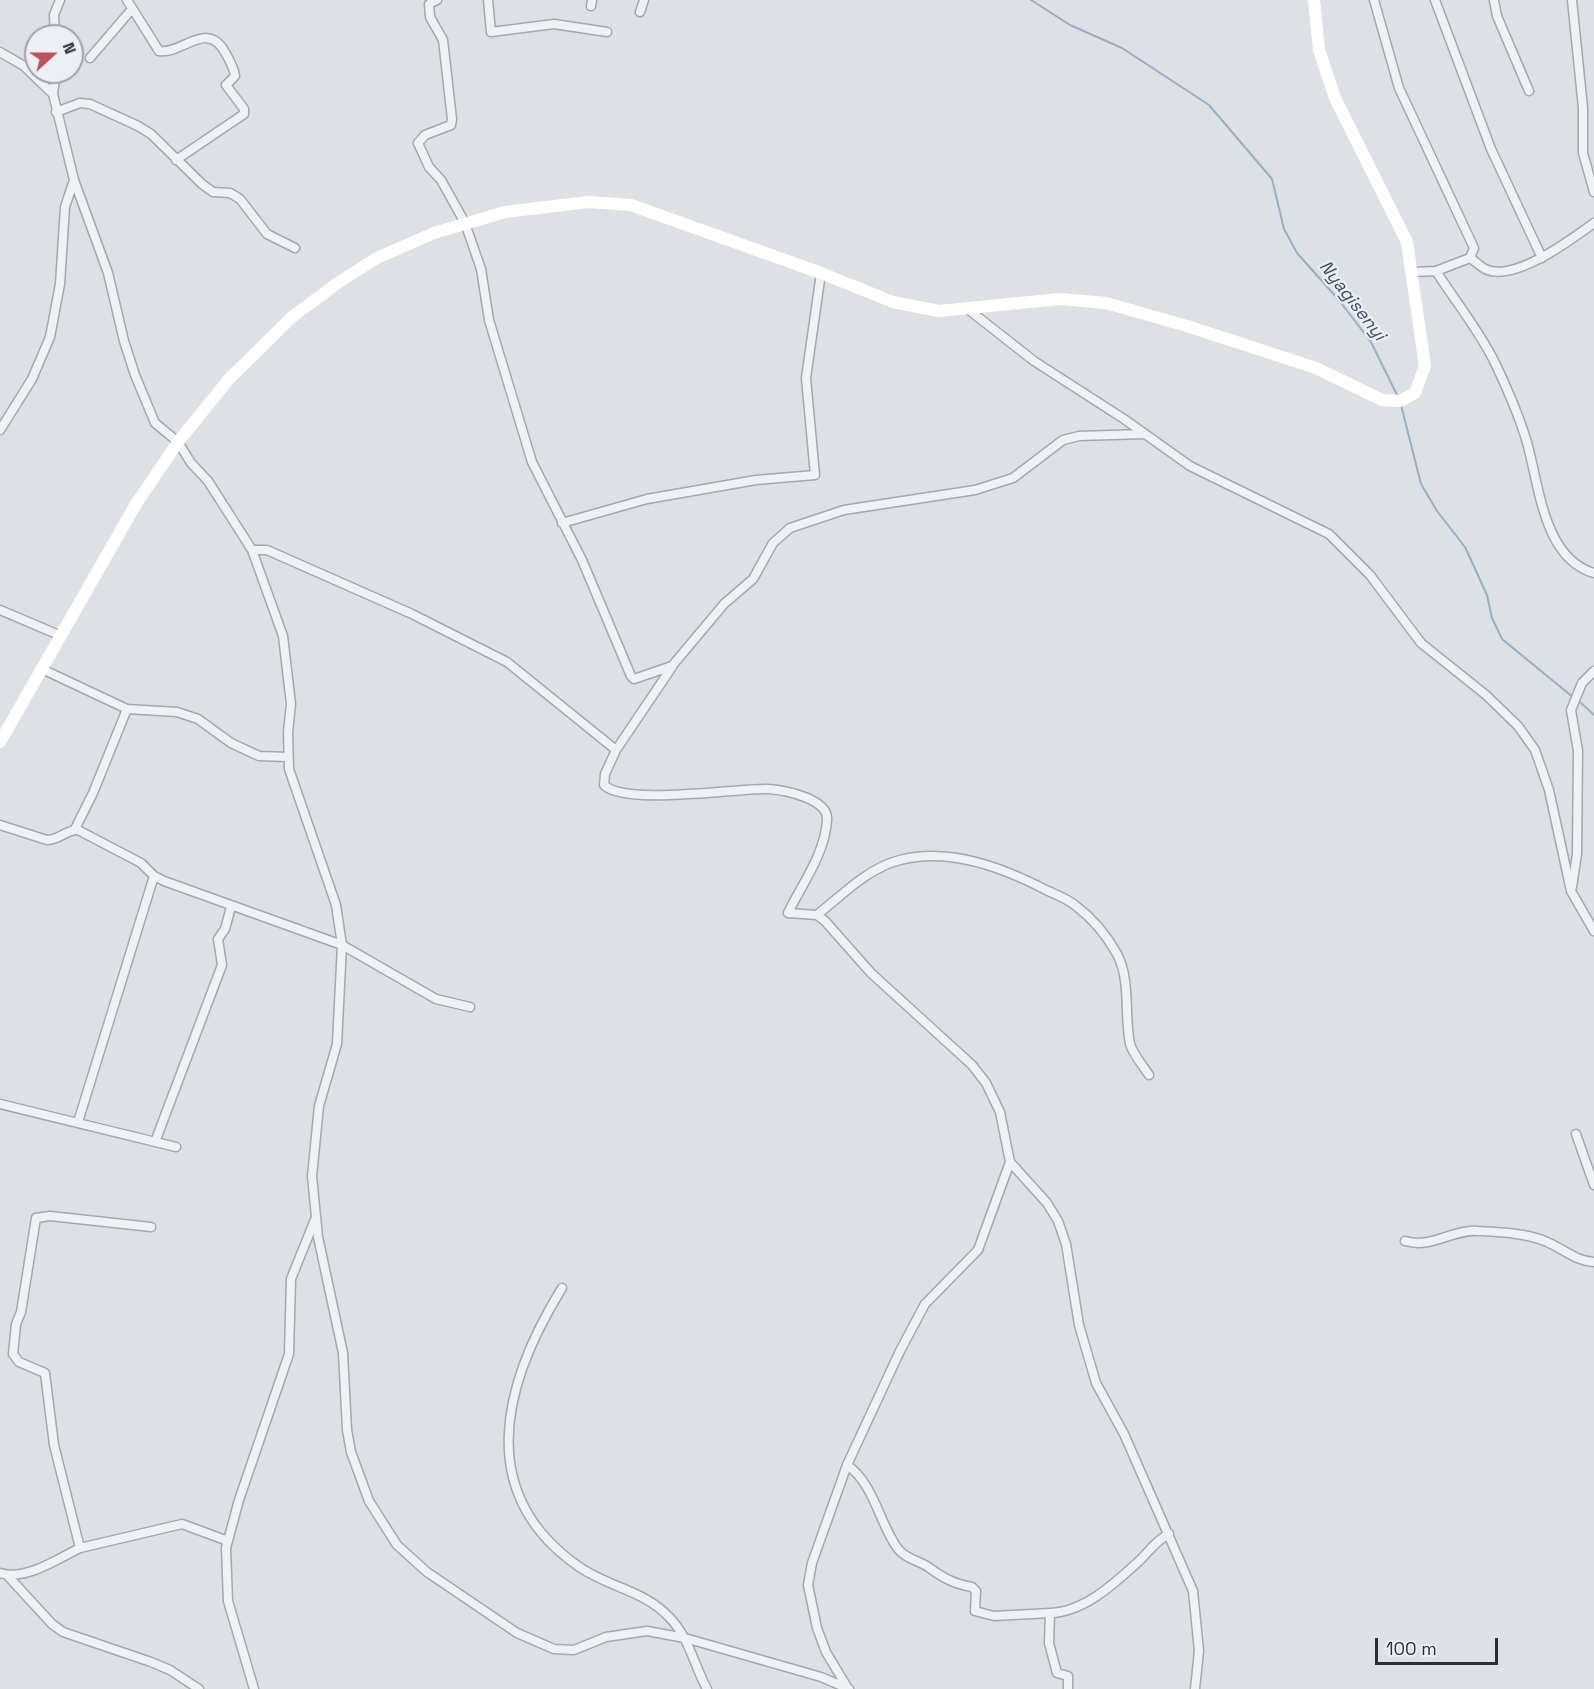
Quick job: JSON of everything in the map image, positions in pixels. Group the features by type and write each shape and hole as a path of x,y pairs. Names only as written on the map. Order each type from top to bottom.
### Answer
{"main road":[{"path":"0,742 59,635 136,504 178,442 229,379 292,317 339,282 377,258 465,223 505,212 588,202 631,205 821,273 893,302 939,311 969,310 1060,299 1106,303 1187,326 1316,368 1382,400 1400,401 1415,393 1425,366 1407,242 1335,98 1319,50 1314,0"}],"street":[{"path":"54,24 54,15 60,0"},
{"path":"127,0 159,51 207,38 224,50 236,74 226,85 244,109 244,114 176,160"},
{"path":"418,0 433,2 430,17 443,40 452,119 451,125 425,135 418,143 429,167 441,180 465,223 481,269 489,320 532,462 582,560 631,676 634,679 672,666"},
{"path":"488,0 490,32 554,24 607,32"},
{"path":"640,12 644,0"},
{"path":"1374,0 1400,88 1474,248 1470,258 1436,271 1413,272"},
{"path":"1435,0 1491,149 1542,258"},
{"path":"1494,0 1497,16 1529,91"},
{"path":"1572,0 1583,108 1583,153 1594,192"},
{"path":"90,58 132,9"},
{"path":"0,52 24,66 53,94"},
{"path":"54,84 53,94 56,112 71,157 74,180 108,273 124,341 135,375 155,423 178,442 191,463 208,481 252,550 283,636 291,704 289,769 336,905 342,945 337,1044 324,1085 313,1151 312,1176 316,1216 343,1353 347,1430 351,1452 369,1501 397,1545 427,1572 518,1633 554,1649 574,1650 606,1637 626,1632 648,1631 685,1638 820,1677 848,1688"},
{"path":"56,112 80,103 90,104 151,134 176,160 213,192 230,194 240,199 267,234 295,248"},
{"path":"0,430 32,380 50,337 60,284 65,207 74,180"},
{"path":"1470,258 1485,269 1493,271 1542,258 1594,223"},
{"path":"1436,271 1495,362 1525,436 1536,491 1553,534 1575,563 1594,573"},
{"path":"562,523 646,499 756,480 815,475 815,450 806,378 821,273"},
{"path":"969,310 1034,361 1190,466 1329,534 1370,575 1421,643 1486,695 1518,726 1535,750 1550,790 1571,891 1594,931"},
{"path":"1144,434 1079,435 1063,441 1013,478 975,490 844,510 790,528 773,543 753,579 724,604 672,666 616,750 605,774 604,785 610,790 625,793 702,794 768,789 816,801 824,807 828,819 819,854 788,913 793,916 817,915 878,869 899,860 928,855 954,858 1002,869 1075,904 1096,925 1118,956 1125,983 1131,1046 1149,1075"},
{"path":"252,550 267,550 343,583 412,614 507,662 616,750"},
{"path":"0,610 59,635"},
{"path":"42,669 127,709 177,712 198,719 231,743 259,756 288,757"},
{"path":"1571,891 1577,854 1578,751 1570,710 1582,683 1594,671"},
{"path":"0,825 47,840 56,840 75,829 93,793 127,709"},
{"path":"75,829 141,863 154,876 231,907 342,945 436,999 470,1007"},
{"path":"78,1122 154,876"},
{"path":"156,1142 222,964 218,939 225,929 231,907"},
{"path":"817,915 871,973 972,1065 986,1083 1000,1112 1010,1162 1047,1203 1058,1221 1066,1244 1079,1325 1096,1383 1124,1434 1193,1591 1197,1612 1199,1651 1195,1689"},
{"path":"0,1104 176,1147"},
{"path":"1576,1134 1594,1185"},
{"path":"848,1688 826,1652 817,1628 808,1584 815,1554 847,1465 900,1351 925,1304 978,1250 1010,1162"},
{"path":"80,1548 56,1454 45,1373 19,1362 13,1354 16,1324 21,1312 36,1218 50,1216 151,1227"},
{"path":"254,1689 228,1601 225,1573 228,1540 239,1500 289,1354 291,1279 316,1216"},
{"path":"1406,1241 1418,1245 1469,1230 1480,1231 1539,1239 1581,1261 1594,1263"},
{"path":"562,1288 539,1324 513,1400 507,1438 512,1470 521,1501 534,1526 552,1547 580,1568 631,1590 655,1604 670,1617 685,1638 707,1689"},
{"path":"847,1465 856,1470 900,1552 931,1568 938,1576 972,1587 976,1591 975,1611 994,1616 1063,1613 1078,1606 1106,1589 1168,1534"},
{"path":"4,1574 28,1572 80,1548 182,1524 228,1540"},
{"path":"4,1574 52,1624 63,1632 150,1662 199,1689"},
{"path":"1050,1613 1049,1643 1057,1673 1068,1676 1068,1689"},
{"path":"180,1677 184,1689"}],"waterway":[{"name":"Nyagisenyi","path":"1031,0 1070,25 1122,48 1209,105 1272,179 1284,229 1297,253 1338,299 1371,342 1398,397"},
{"name":"Nyagisenyi","path":"1401,405 1421,484 1437,511 1465,547 1487,595 1492,618 1502,639 1574,698"},
{"name":"Nyagisenyi","path":"1579,701 1594,715"}]}
